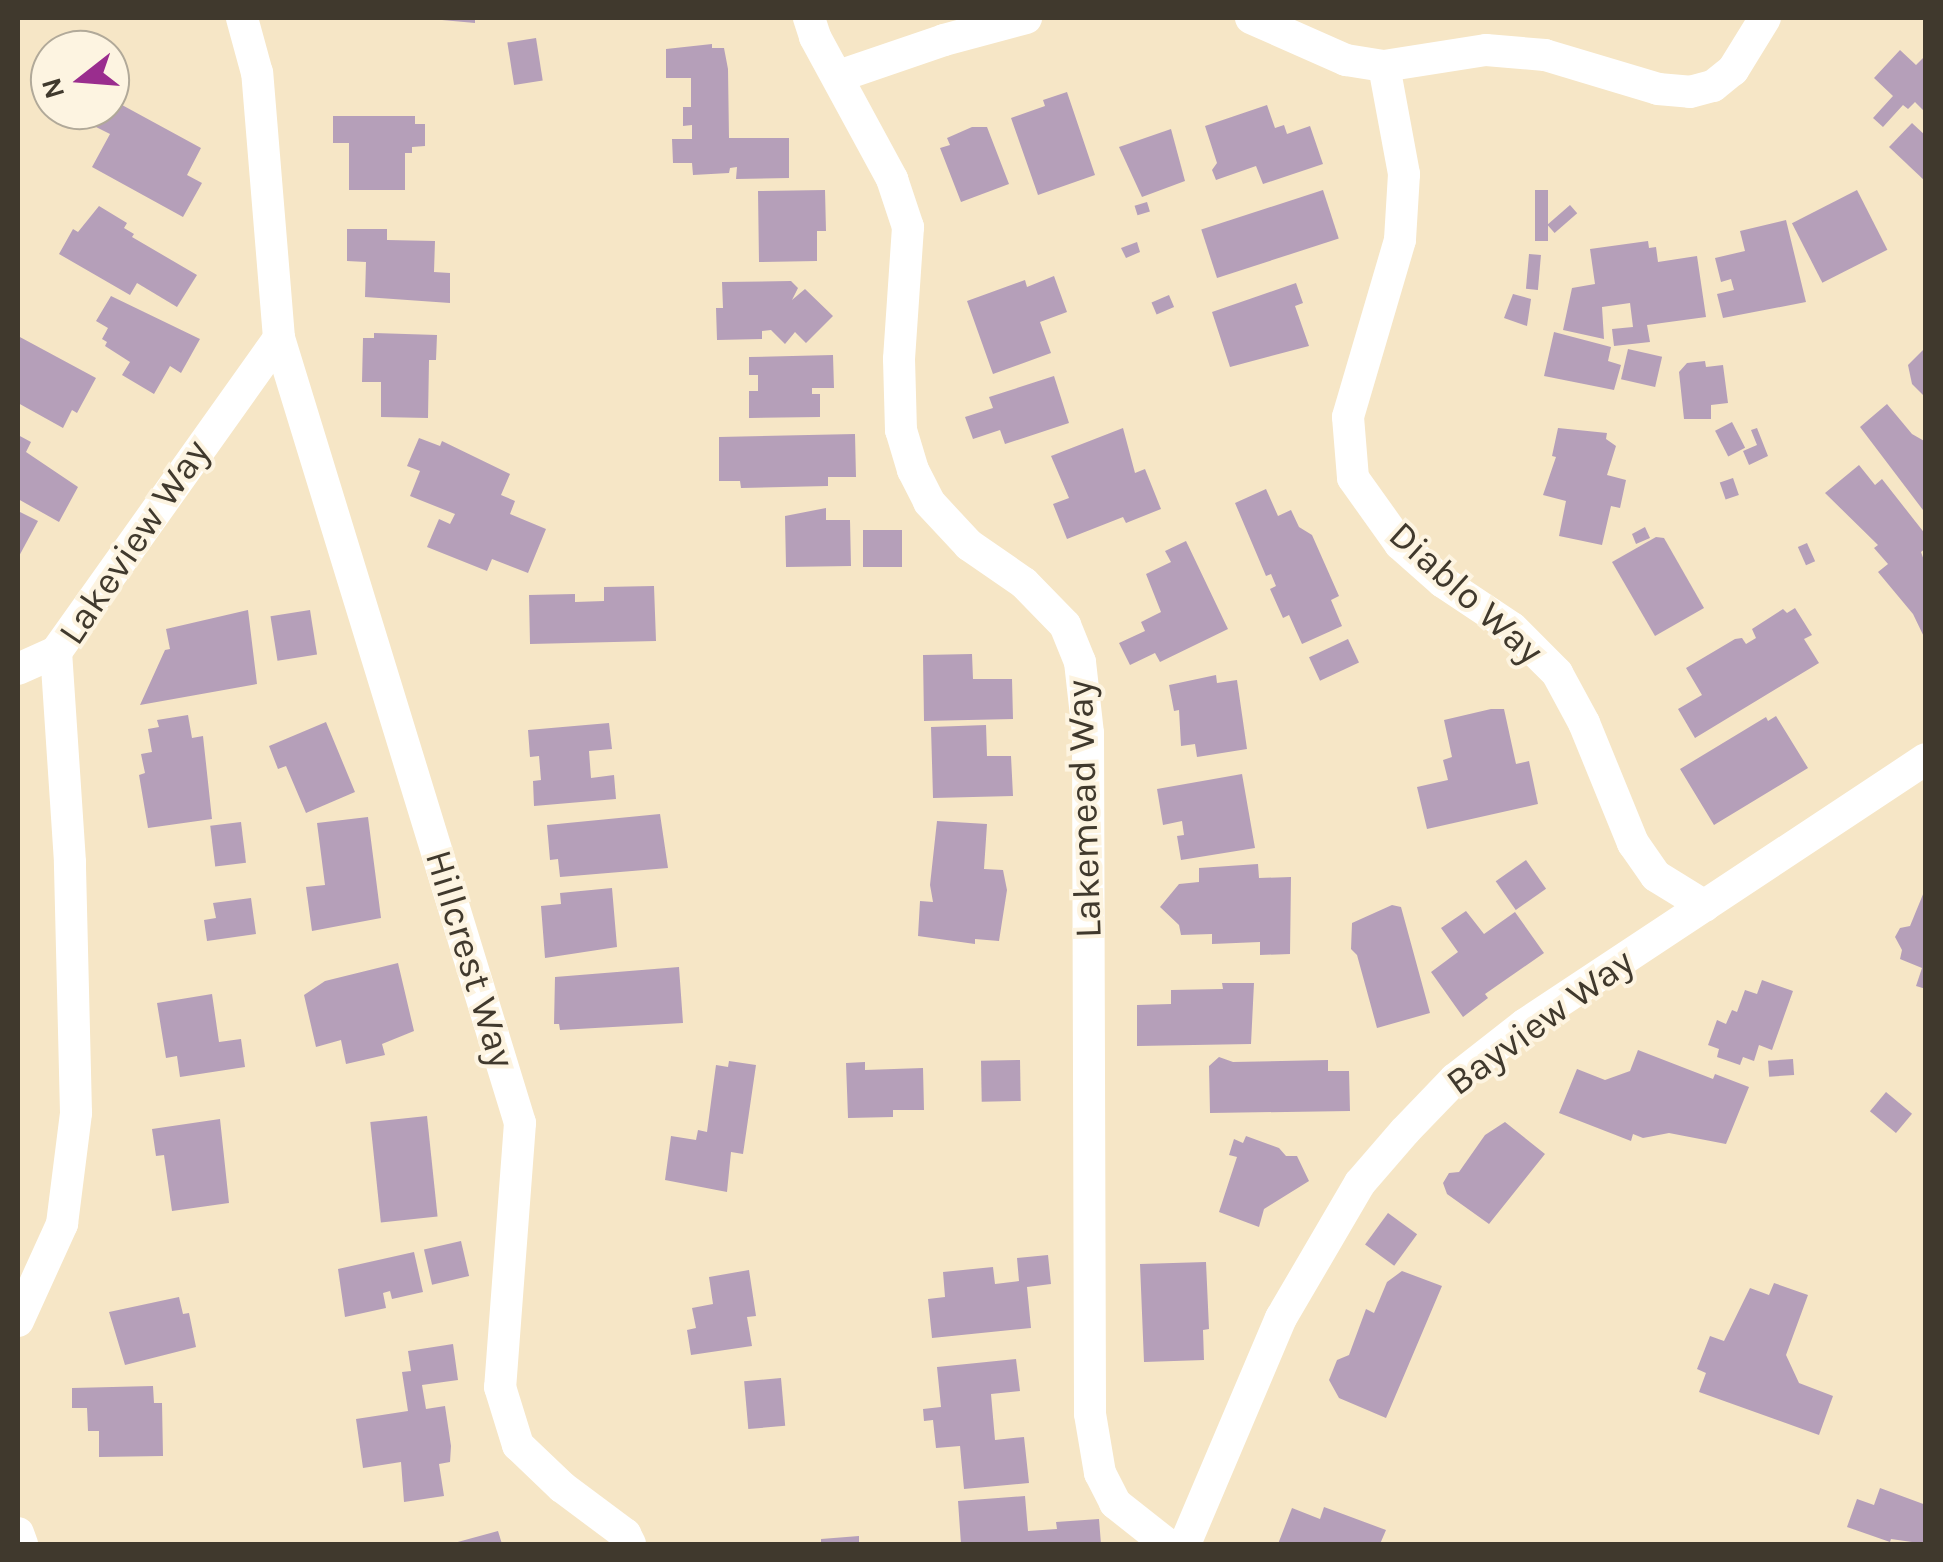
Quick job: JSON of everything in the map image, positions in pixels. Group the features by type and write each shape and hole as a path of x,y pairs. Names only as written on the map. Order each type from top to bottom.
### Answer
{"street":[{"path":"242,18 257,72 279,338"},
{"name":"Lakemead Way","path":"809,18 892,178 908,227 900,358 901,430 913,470 929,502 969,545 1024,583 1065,625 1080,662 1088,733 1090,1414 1100,1473 1115,1503 1167,1544"},
{"path":"838,76 944,40 1026,18"},
{"path":"1251,18 1346,60 1384,66 1486,50 1546,55 1658,90 1690,92 1713,86 1733,70 1765,18"},
{"name":"Diablo Way","path":"1384,66 1404,174 1400,240 1348,417 1353,478 1400,544 1443,582 1512,628 1557,674 1584,723 1633,843 1656,876 1704,906"},
{"name":"Lakeview Way","path":"18,1321 62,1224 76,1112 70,862 56,652 279,338"},
{"name":"Hillcrest Way","path":"279,338 520,1124 500,1387 518,1445 562,1487 625,1534 630,1544"},
{"path":"18,669 56,652"},
{"name":"Bayview Way","path":"1185,1544 1281,1318 1360,1182 1454,1079 1524,1025 1926,759"},
{"path":"18,1532 22,1544"}],"building":[{"path":"475,18 475,23 442,20"},
{"path":"536,38 543,80 514,85 507,43"},
{"path":"712,44 712,48 724,48 728,69 729,138 789,138 789,178 736,179 737,167 730,168 729,173 693,175 692,163 673,163 672,139 692,139 692,125 683,126 683,107 691,107 691,78 666,78 666,49"},
{"path":"1900,50 1916,65 1926,55 1926,113 1915,102 1908,109 1903,105 1883,127 1873,118 1893,96 1874,78"},
{"path":"1067,92 1095,175 1038,195 1011,118 1045,106 1043,100"},
{"path":"1267,105 1275,128 1284,125 1287,134 1310,126 1323,164 1263,184 1256,166 1216,180 1212,170 1217,163 1205,126"},
{"path":"130,109 201,148 187,175 202,183 183,217 92,167 110,134 102,130 130,130"},
{"path":"333,116 415,116 415,124 425,124 425,146 412,147 412,153 405,153 405,190 349,190 349,143 333,143"},
{"path":"1912,123 1926,136 1926,182 1889,147"},
{"path":"972,127 987,127 1009,184 961,202 940,148 950,145 947,138"},
{"path":"1171,129 1185,181 1142,197 1119,147"},
{"path":"825,190 826,231 817,231 817,261 759,262 758,191"},
{"path":"1323,190 1339,239 1217,278 1201,230"},
{"path":"1535,190 1548,190 1548,241 1535,241"},
{"path":"1857,190 1887,250 1822,283 1792,223"},
{"path":"1147,202 1150,212 1137,215 1135,206"},
{"path":"1570,205 1577,213 1555,233 1547,225"},
{"path":"99,206 127,223 124,228 134,234 132,237 197,275 177,307 137,283 130,295 59,254 73,229 78,232"},
{"path":"1786,220 1806,302 1723,318 1717,294 1734,290 1731,279 1721,282 1715,258 1745,251 1740,231"},
{"path":"347,229 387,229 387,240 435,241 434,272 450,273 450,303 365,297 366,262 347,261"},
{"path":"1648,241 1649,248 1656,247 1658,262 1697,256 1706,317 1647,325 1650,342 1614,346 1612,329 1633,327 1630,303 1602,307 1604,339 1563,330 1572,288 1595,284 1590,249"},
{"path":"1137,242 1140,252 1126,258 1121,248"},
{"path":"1529,254 1541,255 1538,290 1526,289"},
{"path":"1054,276 1067,312 1040,322 1051,353 993,374 967,301 1025,280 1027,287"},
{"path":"791,281 798,288 792,300 805,289 833,316 806,343 795,332 785,344 771,330 762,331 762,339 717,340 716,308 723,308 722,282"},
{"path":"1296,283 1303,303 1295,306 1309,346 1230,367 1212,312"},
{"path":"1513,294 1531,299 1527,326 1504,318"},
{"path":"1169,295 1174,307 1157,314 1152,302"},
{"path":"111,296 200,339 181,373 170,366 154,394 122,375 130,362 105,346 107,342 102,339 108,328 96,321"},
{"path":"1554,332 1611,347 1608,361 1621,365 1614,390 1544,376"},
{"path":"374,333 437,335 436,360 429,360 428,418 381,417 381,382 362,382 363,338 374,338"},
{"path":"18,336 96,378 77,413 72,410 63,428 18,403"},
{"path":"1926,347 1926,398 1912,384 1908,365"},
{"path":"1628,349 1662,357 1655,387 1621,379"},
{"path":"833,355 834,388 812,388 812,394 820,394 820,417 749,418 749,391 758,391 758,375 749,375 749,357"},
{"path":"1705,361 1706,367 1723,365 1728,403 1711,405 1711,419 1684,419 1679,372 1687,363"},
{"path":"1054,376 1069,423 1005,444 1000,430 973,439 965,417 993,408 989,397"},
{"path":"1887,404 1912,434 1926,442 1926,514 1860,427"},
{"path":"1732,422 1745,448 1728,456 1715,431"},
{"path":"1123,428 1135,473 1145,469 1161,509 1126,523 1123,517 1067,539 1053,504 1069,498 1051,456"},
{"path":"1558,428 1607,433 1606,439 1616,446 1607,475 1626,480 1620,508 1611,506 1602,545 1559,536 1566,501 1543,495 1556,457 1552,456"},
{"path":"1757,428 1768,456 1749,465 1743,451 1757,445 1751,430"},
{"path":"855,434 856,477 828,477 828,486 741,488 740,481 719,481 719,437"},
{"path":"18,435 31,442 26,452 78,487 59,522 18,499"},
{"path":"419,438 440,446 442,441 510,474 501,495 515,501 510,514 546,529 528,573 492,559 487,571 427,547 439,519 450,524 455,514 410,496 420,471 407,466"},
{"path":"1859,465 1875,485 1882,479 1926,535 1926,548 1921,552 1926,566 1926,641 1913,614 1878,572 1888,564 1874,548 1878,545 1825,493"},
{"path":"1733,478 1739,495 1726,500 1720,483"},
{"path":"1266,489 1278,516 1291,510 1299,527 1312,535 1339,596 1331,600 1342,626 1302,644 1289,615 1283,618 1270,589 1276,586 1271,574 1266,576 1235,503"},
{"path":"826,508 826,520 850,520 851,566 786,567 785,516"},
{"path":"18,511 38,521 18,558"},
{"path":"1645,527 1650,538 1636,544 1632,534"},
{"path":"863,530 902,530 902,567 863,567"},
{"path":"1656,537 1664,538 1704,608 1655,636 1612,562"},
{"path":"1186,541 1228,629 1160,662 1155,653 1130,665 1119,643 1145,631 1141,622 1161,612 1146,574 1171,562 1165,551"},
{"path":"1807,543 1815,561 1806,565 1798,547"},
{"path":"654,586 656,641 530,644 529,595 575,594 575,602 604,601 604,587"},
{"path":"1795,608 1812,635 1804,639 1819,663 1695,738 1678,709 1702,695 1686,668 1735,639 1742,638 1746,644 1756,638 1752,629 1783,609 1787,613"},
{"path":"248,610 257,684 140,705 165,650 170,649 166,629"},
{"path":"310,610 317,654 278,661 270,616"},
{"path":"1348,639 1359,663 1320,681 1309,657"},
{"path":"972,654 973,679 1012,679 1013,719 924,721 923,655"},
{"path":"1216,675 1217,683 1237,680 1247,749 1197,757 1195,744 1181,746 1179,710 1174,711 1169,685"},
{"path":"1504,709 1516,764 1529,761 1538,804 1427,829 1417,787 1448,780 1443,760 1452,757 1444,720"},
{"path":"188,715 192,738 203,736 212,819 148,828 139,775 145,773 141,754 152,752 148,729 159,727 157,720"},
{"path":"1776,716 1808,768 1714,825 1680,769 1766,717 1768,721"},
{"path":"326,722 355,792 306,813 286,766 278,769 269,746"},
{"path":"609,723 612,749 589,751 591,778 614,775 616,799 534,806 533,781 541,780 539,756 530,757 528,730"},
{"path":"986,725 987,756 1011,756 1013,796 933,798 931,727"},
{"path":"1242,774 1255,848 1181,860 1177,836 1184,835 1182,821 1163,825 1157,789"},
{"path":"660,814 668,868 560,877 558,859 550,860 547,825"},
{"path":"368,817 381,918 312,931 306,887 325,885 317,823"},
{"path":"937,821 987,824 984,869 1003,870 1007,890 999,941 975,939 975,944 918,936 920,901 933,902 930,885"},
{"path":"241,822 246,863 215,866 210,826"},
{"path":"1526,860 1546,889 1516,910 1496,881"},
{"path":"1258,864 1259,878 1291,877 1290,954 1260,955 1260,942 1212,944 1212,934 1181,935 1179,925 1160,907 1179,884 1199,882 1199,868"},
{"path":"1926,887 1926,989 1916,986 1922,968 1900,959 1902,950 1895,937 1900,928 1910,926"},
{"path":"612,888 617,947 545,958 541,906 561,904 560,893"},
{"path":"251,898 256,934 207,941 204,920 216,918 213,903"},
{"path":"1392,905 1401,907 1430,1013 1377,1028 1357,955 1351,949 1352,923"},
{"path":"1466,911 1484,934 1515,912 1544,953 1485,994 1488,998 1463,1017 1431,972 1458,952 1441,928"},
{"path":"398,963 414,1031 382,1044 385,1055 346,1064 341,1040 316,1047 304,995 325,981"},
{"path":"679,967 683,1023 560,1030 559,1024 554,1024 555,977"},
{"path":"1762,980 1793,991 1772,1050 1759,1045 1754,1061 1743,1057 1740,1065 1717,1057 1719,1049 1708,1045 1717,1020 1726,1024 1732,1010 1737,1012 1745,990 1757,994"},
{"path":"1222,983 1254,983 1251,1044 1137,1046 1137,1005 1171,1004 1171,990 1223,989"},
{"path":"212,994 219,1042 241,1039 245,1067 180,1077 177,1056 166,1058 157,1003"},
{"path":"1638,1050 1713,1079 1715,1074 1749,1087 1726,1144 1669,1133 1643,1138 1633,1134 1631,1141 1559,1113 1577,1069 1605,1080 1630,1071"},
{"path":"1219,1057 1233,1062 1328,1060 1328,1071 1349,1071 1350,1111 1210,1113 1209,1066"},
{"path":"1793,1059 1794,1075 1769,1077 1768,1061"},
{"path":"1020,1060 1021,1101 982,1102 981,1061"},
{"path":"729,1061 756,1065 743,1154 731,1152 727,1192 665,1180 671,1136 696,1140 698,1130 707,1132 716,1065 728,1067"},
{"path":"865,1062 865,1070 923,1068 924,1110 893,1110 893,1117 848,1118 846,1063"},
{"path":"1886,1092 1912,1114 1896,1133 1870,1111"},
{"path":"427,1116 438,1216 381,1222 370,1122"},
{"path":"220,1119 229,1203 172,1211 164,1155 156,1156 152,1129"},
{"path":"1505,1122 1545,1154 1489,1224 1447,1194 1443,1183 1449,1173 1459,1172 1485,1135"},
{"path":"1246,1136 1279,1148 1286,1156 1297,1156 1309,1181 1264,1209 1259,1227 1219,1212 1237,1157 1229,1155 1234,1139 1243,1143"},
{"path":"1388,1213 1417,1234 1394,1266 1365,1245"},
{"path":"461,1241 469,1276 432,1285 424,1250"},
{"path":"414,1252 423,1292 392,1299 390,1291 383,1293 386,1308 345,1317 338,1269"},
{"path":"1048,1255 1051,1284 1027,1287 1031,1328 932,1338 928,1299 945,1297 943,1272 993,1267 995,1284 1019,1281 1017,1258"},
{"path":"1206,1262 1209,1329 1203,1330 1204,1360 1144,1362 1140,1264"},
{"path":"749,1270 756,1316 747,1317 752,1346 691,1355 687,1330 696,1328 692,1308 713,1304 709,1277"},
{"path":"1402,1271 1442,1286 1386,1418 1339,1398 1329,1380 1337,1360 1349,1355 1366,1309 1374,1313 1387,1282"},
{"path":"1774,1283 1808,1295 1786,1355 1799,1383 1833,1396 1819,1435 1699,1392 1706,1373 1697,1369 1710,1336 1724,1341 1750,1288 1769,1295"},
{"path":"179,1297 183,1314 189,1313 196,1347 125,1365 109,1312"},
{"path":"453,1344 458,1380 422,1385 426,1409 445,1406 451,1446 450,1462 439,1464 444,1496 404,1502 401,1462 363,1468 356,1419 408,1411 402,1372 411,1371 408,1351"},
{"path":"1016,1359 1020,1391 991,1394 995,1440 1024,1437 1029,1483 964,1489 960,1446 936,1448 933,1420 924,1421 923,1409 941,1407 937,1367"},
{"path":"781,1378 785,1426 748,1429 744,1381"},
{"path":"153,1386 154,1403 162,1403 163,1456 99,1457 99,1431 88,1431 87,1408 72,1408 72,1388"},
{"path":"1880,1488 1926,1505 1926,1544 1891,1539 1890,1542 1847,1527 1857,1499 1874,1505"},
{"path":"1025,1496 1028,1531 1057,1529 1056,1522 1099,1519 1101,1544 961,1544 958,1501"},
{"path":"1324,1507 1386,1530 1380,1544 1278,1544 1292,1508 1320,1519"},
{"path":"498,1531 502,1544 454,1544 454,1543"},
{"path":"859,1536 859,1544 821,1544 821,1539"}]}
